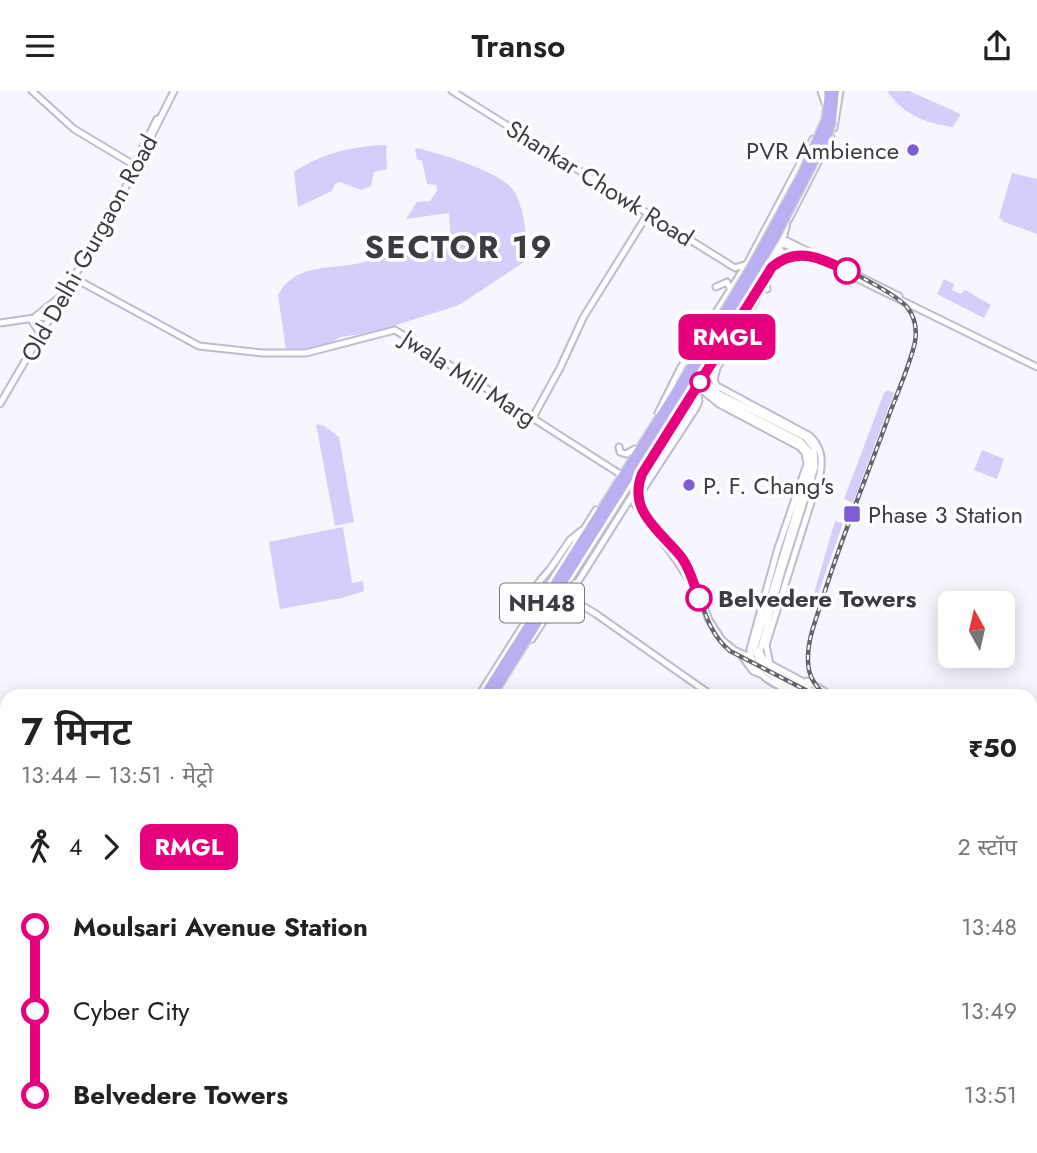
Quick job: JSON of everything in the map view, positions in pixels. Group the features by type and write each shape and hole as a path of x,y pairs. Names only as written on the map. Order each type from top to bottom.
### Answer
{"highway":[{"name":"NH48","path":"825,91 829,120"},
{"name":"NH48","path":"498,689 687,383 829,120 837,91"},
{"name":"NH48","path":"488,689 687,383"},
{"path":"552,587 556,572"}],"main road":[{"path":"32,91 74,129 136,164"},
{"name":"Old Delhi Gurgaon Road","path":"0,402 74,278 172,91"},
{"name":"Shankar Chowk Road","path":"450,91 735,271 736,280"},
{"name":"Shankar Chowk Road","path":"450,91 735,268 748,262"},
{"path":"660,410 680,369 748,262 818,131 825,91"},
{"path":"811,688 767,667 760,651 815,467 816,452 813,442 714,390 701,376 703,367 787,223 831,136 837,115 837,91"},
{"name":"Old Delhi Gurgaon Road","path":"0,402 136,164"},
{"path":"796,171 796,178 783,205 790,209 796,206"},
{"path":"532,419 583,319 647,215"},
{"path":"713,366 783,243 787,223"},
{"path":"783,243 1037,367"},
{"path":"763,276 766,289"},
{"path":"763,276 756,300 715,372 714,380 717,386 728,393 810,436 821,454 821,467 766,645"},
{"name":"Jwala Mill Marg","path":"74,278 199,347 263,353 306,353 395,330 620,474"},
{"path":"716,287 727,282 731,290"},
{"path":"32,319 60,297"},
{"path":"0,323 50,318"},
{"path":"32,319 39,332"},
{"path":"701,337 712,333 718,341"},
{"path":"610,517 632,502 694,405 680,369"},
{"path":"483,689 676,386 681,382 689,386 687,383"},
{"path":"687,383 695,385 719,404 803,450 807,464 777,562"},
{"path":"498,689 610,517 687,383"},
{"path":"687,383 800,441 811,456 755,647 755,654 761,666 786,689"},
{"path":"568,598 615,523 664,458 699,396 695,385"},
{"path":"714,390 728,393"},
{"path":"619,447 620,452 626,454 635,449"},
{"path":"760,674 750,657 751,644 781,537 797,498"},
{"path":"632,502 677,561 688,580 698,588 709,620 722,640 750,657"},
{"path":"786,573 807,513"},
{"path":"587,526 567,544 528,599 528,607 538,618 554,615 610,531"},
{"path":"562,593 702,689"},
{"path":"764,631 770,664 811,688"},
{"path":"738,652 753,671 792,689"},
{"path":"768,659 817,689"},
{"path":"783,685 790,689"}],"shaded area":[{"path":"887,91 909,91 961,114 953,127 933,123 908,112"},
{"path":"386,145 387,169 374,172 371,186 361,190 340,182 335,184 332,191 298,207 294,172 338,152"},
{"path":"415,148 483,170 514,191 523,215 527,260 459,305 390,327 385,331 340,337 313,349 286,350 278,295 293,278 312,270 383,257 384,253 395,252 396,248 407,243 409,255 442,250 451,245 449,213 406,219 417,202 430,201 437,191 436,185 427,184 422,161 417,159"},
{"path":"1012,173 1037,179 1037,234 1004,222 999,217"},
{"path":"944,279 954,284 952,290 961,294 965,290 991,305 984,318 937,294"},
{"path":"888,390 894,393 853,503 844,499 884,393"},
{"path":"316,424 324,426 339,437 354,522 335,526"},
{"path":"982,450 1004,459 997,479 974,470"},
{"path":"835,521 843,523 818,594 814,593"},
{"path":"343,527 352,583 363,581 364,591 342,598 280,609 269,542"}],"tunnel":[{"path":"704,381 713,366"}],"railway":[{"path":"804,689 730,651 720,641 708,620 684,561 644,515 638,491 646,466 767,273 783,260 804,255 841,267 900,301 912,315 916,333 910,361 839,549 811,635 809,672 819,689"}],"metro line":[{"name":"RMGL","path":"699,598 684,562 642,512 638,491 642,474 767,273 777,262 804,254 820,258 847,271"}],"place":[{"name":"PVR Ambience","path":"913,150"},
{"name":"P. F. Chang's","path":"689,485"},
{"name":"Phase 3 Station","path":"852,514"},
{"name":"Belvedere Towers","path":"699,598"}],"district":[{"name":"SECTOR 19","path":"459,247"}]}
